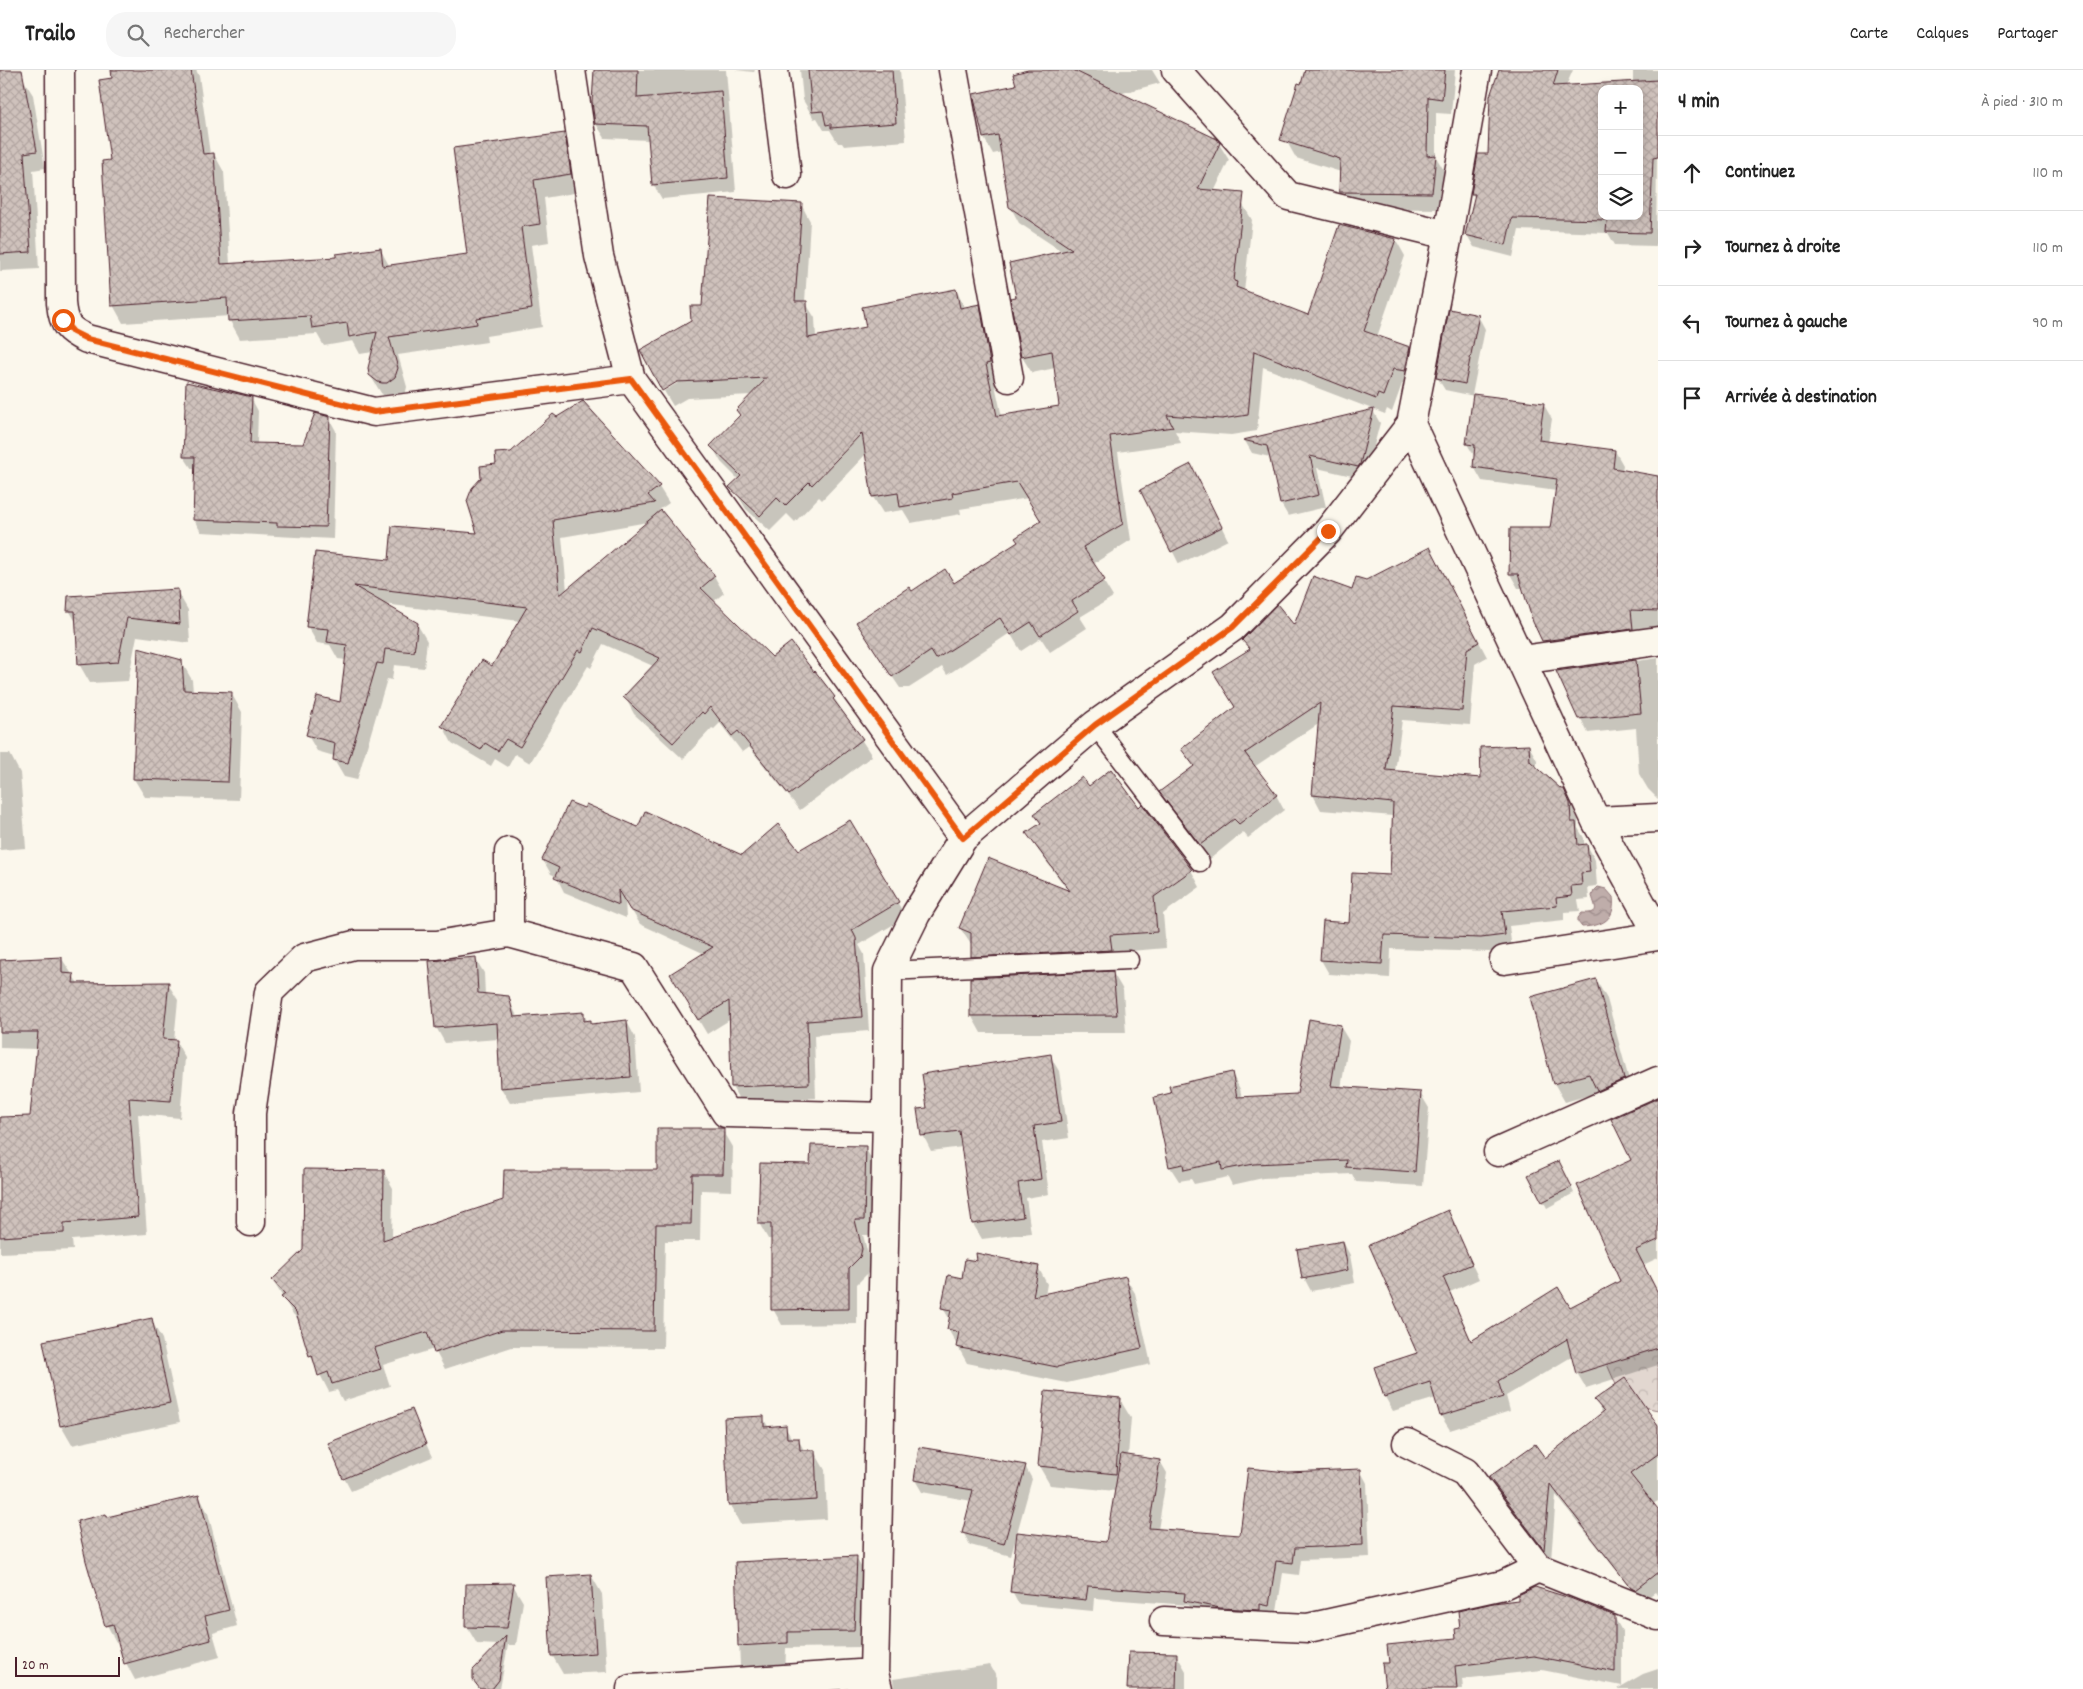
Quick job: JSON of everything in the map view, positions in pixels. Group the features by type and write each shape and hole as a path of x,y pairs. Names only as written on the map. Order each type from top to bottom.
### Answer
{"street":[{"path":"60,70 61,303 63,320 73,332 87,339 374,412 631,379"},
{"path":"571,70 600,256 631,379 963,838"},
{"path":"774,70 787,175"},
{"path":"953,70 1009,378"},
{"path":"1176,70 1288,196 1448,235"},
{"path":"631,1689 876,1681 888,971 916,914 963,838 1095,725 1233,627 1328,531 1411,424 1448,235 1477,70"},
{"path":"1411,424 1596,821 1658,935 1504,960"},
{"path":"1521,660 1658,641"},
{"path":"1596,821 1658,818"},
{"path":"509,852 509,933"},
{"path":"251,1222 251,1113 268,992 304,958 354,945 436,945 509,933 634,967 726,1113 887,1117"},
{"path":"1498,1152 1658,1081"},
{"path":"1407,1443 1464,1472 1538,1568 1658,1617"},
{"path":"1164,1621 1308,1628 1503,1585 1538,1568"}],"lane":[{"path":"1095,725 1200,862"},
{"path":"888,971 1129,960"}],"green space":[{"path":"1658,1338 1658,1410 1634,1405 1617,1387 1606,1362"}],"water":[{"path":"1598,887 1606,889 1613,897 1610,916 1596,925 1582,927 1578,922 1578,918 1582,913 1592,913 1595,910 1592,896"}],"building":[{"path":"0,70 22,70 37,151 24,153 31,252 0,254"},
{"path":"111,70 191,70 203,154 214,153 221,264 336,257 336,254 381,248 383,266 467,254 453,148 565,133 571,174 534,180 540,224 521,227 532,309 476,318 477,324 389,337 398,368 395,377 387,383 382,383 369,375 368,368 377,332 349,337 347,323 312,328 310,316 228,321 227,298 111,306 102,161 110,160 99,80 112,78"},
{"path":"594,70 638,70 637,98 721,91 728,178 652,185 647,126 595,124 592,102"},
{"path":"808,70 892,70 896,123 831,128 831,124 826,125 823,111 812,112"},
{"path":"1028,70 1073,70 1217,139 1220,143 1198,189 1244,193 1234,281 1237,282 1236,287 1308,315 1339,225 1396,239 1364,331 1410,347 1405,371 1393,369 1383,396 1378,394 1376,399 1254,351 1248,415 1222,419 1167,415 1173,427 1110,436 1123,524 1083,547 1105,580 1072,601 1078,611 1040,636 1031,622 1011,635 1000,618 936,659 931,651 892,677 856,622 909,587 912,591 945,569 954,583 1018,542 1015,538 1041,521 1017,482 952,493 953,498 900,507 898,493 872,497 862,433 812,485 809,482 785,506 777,498 760,516 729,487 741,476 710,446 740,415 736,410 767,378 677,382 662,391 640,350 691,321 690,306 702,306 710,198 802,203 795,301 807,301 808,338 866,327 862,307 956,289 960,308 980,304 990,363 986,364 997,416 1059,406 1052,351 1021,357 1010,298 1016,297 1009,263 1072,249 1009,207 998,135 983,138 973,94 1016,85 1013,74"},
{"path":"1305,70 1445,70 1442,99 1428,97 1427,156 1436,155 1432,193 1339,192 1340,159 1280,140 1298,83 1301,84"},
{"path":"1499,70 1558,70 1553,86 1658,80 1658,157 1653,158 1650,233 1606,232 1607,220 1643,220 1643,85 1598,85 1598,220 1512,218 1506,245 1465,235 1475,194 1471,194 1478,154 1488,154 1490,96"},
{"path":"1449,309 1479,315 1465,384 1436,378"},
{"path":"186,382 252,397 250,443 303,444 315,413 330,417 326,527 277,526 277,523 193,520 195,457 183,457"},
{"path":"1473,394 1544,403 1539,440 1615,450 1613,468 1658,476 1658,611 1631,610 1633,629 1542,641 1533,622 1518,574 1509,574 1510,528 1550,528 1557,479 1473,467 1475,445 1466,444"},
{"path":"583,401 660,486 648,495 655,503 553,520 560,595 661,510 715,576 701,588 772,657 791,642 835,697 833,699 863,739 789,795 738,731 732,736 710,707 704,714 702,712 673,743 623,697 660,658 593,628 582,652 578,650 520,747 506,739 498,751 485,743 481,750 441,726 482,660 492,666 527,607 354,586 418,623 414,652 385,649 383,664 377,663 348,763 333,760 335,743 306,735 317,696 340,702 347,645 327,642 329,629 306,627 315,552 389,560 392,526 477,533 467,501 472,488 481,478 480,466 496,464 495,453 511,452 553,414 557,417"},
{"path":"1374,409 1358,467 1310,456 1319,495 1280,504 1267,446 1243,440"},
{"path":"1191,464 1222,527 1171,552 1140,490"},
{"path":"1430,547 1479,642 1467,649 1462,711 1394,706 1386,770 1481,778 1480,747 1529,745 1530,761 1561,789 1564,789 1570,803 1571,822 1576,822 1578,845 1587,844 1590,872 1581,873 1582,885 1571,886 1572,896 1556,898 1557,906 1502,911 1505,935 1481,938 1384,935 1382,964 1320,960 1323,921 1349,923 1352,873 1390,875 1393,803 1312,795 1320,703 1245,753 1277,795 1239,824 1234,819 1200,845 1159,792 1194,766 1181,749 1235,707 1213,672 1250,649 1242,640 1277,604 1294,625 1313,576 1352,590 1356,577 1366,580"},
{"path":"178,589 180,624 127,618 118,662 78,665 75,611 67,611 68,596"},
{"path":"138,648 182,660 184,690 232,692 228,782 133,779"},
{"path":"1636,660 1641,713 1578,719 1556,671"},
{"path":"1111,769 1139,807 1142,804 1192,870 1154,897 1157,932 1110,935 1112,950 971,957 971,933 959,928 988,858 1070,891 1026,833 1041,823 1034,814 1082,777 1089,786"},
{"path":"569,802 584,808 586,804 638,827 645,811 742,855 778,824 799,850 850,820 899,902 852,930 856,938 862,1017 807,1021 809,1084 731,1087 729,1001 698,1020 670,974 713,947 630,910 618,890 619,905 554,878 559,868 542,860"},
{"path":"62,957 62,973 74,974 73,983 169,982 163,1039 177,1040 171,1101 129,1098 138,1217 64,1223 64,1233 0,1237 0,1117 30,1116 38,1032 0,1032 0,960"},
{"path":"476,957 478,993 509,996 514,1017 584,1012 584,1021 591,1020 591,1024 627,1020 631,1077 500,1088 497,1023 435,1028 429,961"},
{"path":"1113,971 1117,1015 970,1016 970,978"},
{"path":"1596,979 1624,1079 1597,1091 1589,1074 1553,1084 1530,997"},
{"path":"1309,1019 1341,1025 1331,1086 1421,1092 1415,1172 1346,1167 1347,1160 1254,1164 1222,1170 1221,1162 1184,1170 1183,1164 1169,1167 1154,1097 1171,1093 1169,1086 1232,1072 1237,1097 1297,1094"},
{"path":"1051,1054 1061,1122 1034,1126 1041,1179 1018,1183 1023,1217 972,1224 959,1131 921,1136 917,1109 927,1108 922,1074"},
{"path":"1658,1098 1658,1240 1636,1250 1658,1293 1658,1348 1576,1374 1567,1339 1498,1381 1503,1397 1440,1416 1430,1382 1384,1397 1374,1367 1417,1353 1369,1245 1448,1210 1472,1264 1443,1277 1471,1341 1558,1287 1570,1307 1620,1281 1577,1185 1631,1160 1611,1119"},
{"path":"657,1128 724,1128 723,1174 692,1174 691,1224 656,1224 654,1331 502,1330 434,1353 427,1332 374,1348 381,1369 332,1384 328,1372 318,1376 312,1355 309,1356 296,1312 281,1297 285,1294 272,1280 303,1250 304,1169 384,1170 383,1240 503,1200 504,1170 657,1170"},
{"path":"811,1145 866,1146 864,1220 855,1220 862,1249 860,1257 849,1268 849,1309 771,1310 771,1224 758,1224 760,1163 810,1164"},
{"path":"1559,1161 1572,1187 1542,1202 1528,1175"},
{"path":"1343,1241 1348,1270 1302,1279 1297,1249"},
{"path":"976,1253 1039,1266 1033,1296 1126,1276 1142,1348 1057,1367 956,1347 959,1332 947,1329 951,1310 941,1308 948,1275 962,1278 965,1259 977,1261"},
{"path":"152,1318 170,1403 60,1426 43,1341"},
{"path":"1625,1378 1658,1425 1658,1454 1630,1474 1658,1509 1658,1572 1635,1590 1631,1588 1550,1484 1544,1550 1489,1477 1535,1444 1545,1458 1604,1411 1594,1400"},
{"path":"1045,1391 1121,1398 1116,1474 1038,1466"},
{"path":"412,1409 426,1444 343,1479 328,1443"},
{"path":"764,1416 764,1427 786,1425 787,1438 799,1438 800,1450 815,1450 817,1500 728,1505 724,1418"},
{"path":"919,1447 1026,1465 1004,1544 962,1533 973,1490 914,1480"},
{"path":"1121,1454 1160,1460 1149,1528 1240,1535 1248,1468 1287,1472 1361,1469 1363,1545 1295,1548 1293,1563 1276,1561 1269,1606 1260,1604 1260,1610 1220,1608 1184,1601 1185,1593 1088,1586 1086,1600 1010,1592 1017,1532 1106,1542"},
{"path":"199,1495 229,1610 205,1616 211,1640 124,1664 113,1624 105,1626 86,1561 77,1521 106,1514 107,1517"},
{"path":"857,1556 854,1631 788,1632 788,1643 738,1646 735,1562"},
{"path":"591,1574 596,1653 551,1656 546,1577"},
{"path":"514,1583 507,1628 465,1627 466,1584"},
{"path":"1535,1587 1570,1598 1615,1616 1615,1672 1534,1656 1455,1666 1457,1689 1385,1689 1382,1663 1389,1663 1387,1645 1456,1638 1455,1629 1460,1628 1458,1611 1493,1603 1518,1600 1518,1595"},
{"path":"506,1636 499,1680 492,1689 480,1689 473,1680 473,1670"},
{"path":"1129,1652 1177,1653 1176,1689 1127,1689"}],"route":[{"path":"63,320 73,332 87,339 374,412 631,379 963,838 1095,725 1233,627 1328,531"}]}
